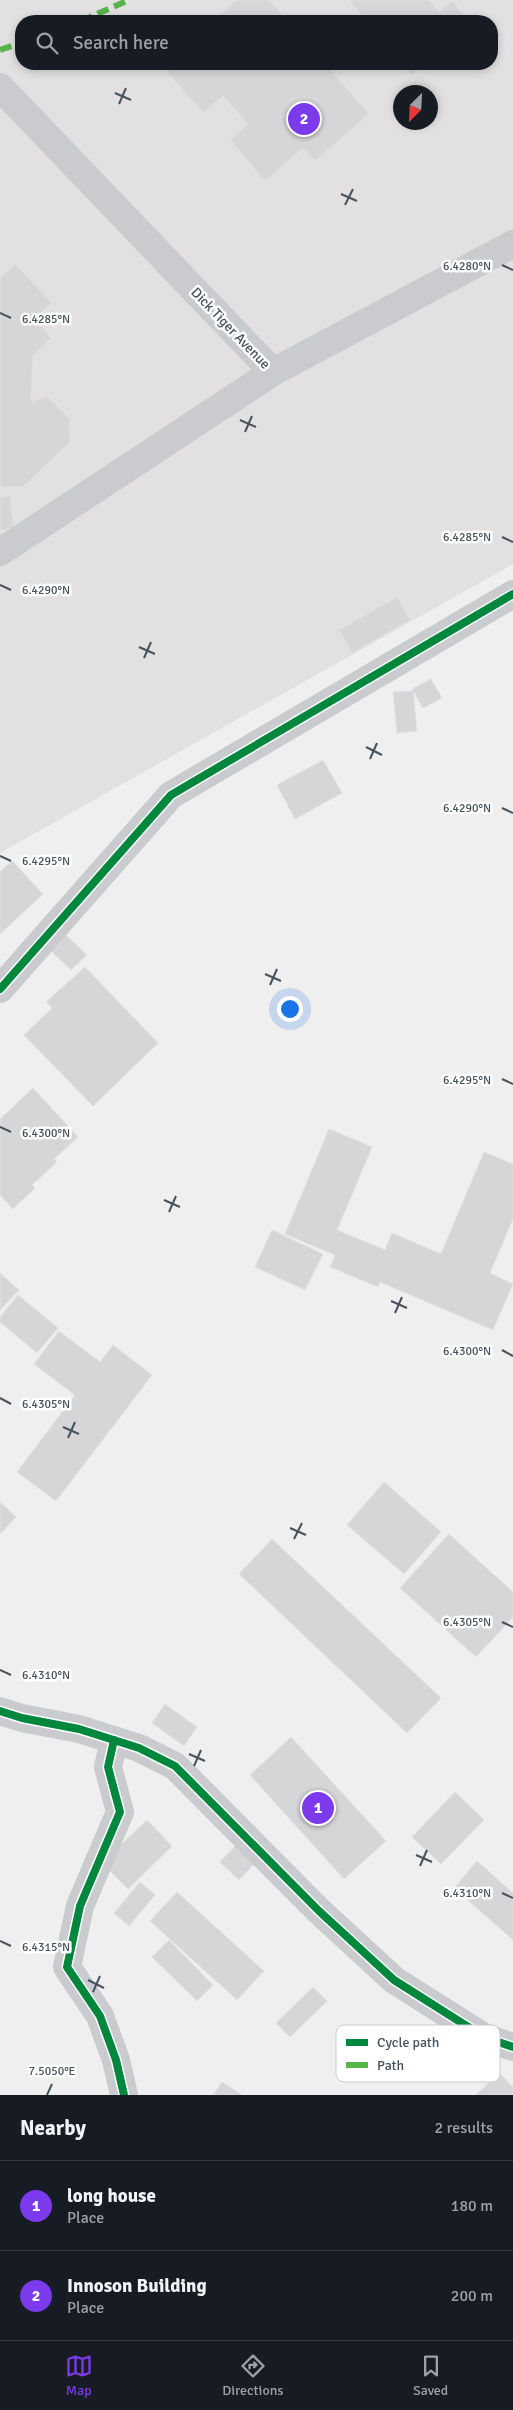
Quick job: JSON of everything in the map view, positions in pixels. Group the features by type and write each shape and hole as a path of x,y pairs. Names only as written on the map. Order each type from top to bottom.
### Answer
{"street":[{"name":"Dick Tiger Avenue","path":"0,87 273,372 513,244"},
{"path":"0,552 273,372"},
{"path":"0,988 172,795 513,594"},
{"path":"0,1710 22,1718 79,1729 114,1740 139,1748 175,1766 320,1911 394,1980 465,2025"},
{"path":"114,1740 108,1767 120,1812 80,1906 67,1967 100,2016 116,2060 124,2095"}],"shaded area":[{"path":"0,0 513,0 513,564 0,853"}],"building":[{"path":"237,0 269,0 283,15 220,15"},
{"path":"349,0 429,0 439,12 452,1 464,15 362,15"},
{"path":"170,70 330,70 369,114 315,161 303,148 265,181 230,140 248,124 223,96 203,113 167,72"},
{"path":"408,70 418,70 412,75"},
{"path":"15,264 52,303 36,318 51,339 33,355 31,402 47,396 69,418 70,442 23,487 0,487 0,278"},
{"path":"10,495 14,528 0,530 0,497"},
{"path":"397,597 410,620 352,653 339,630"},
{"path":"431,679 442,698 423,708 412,689"},
{"path":"413,691 417,731 397,733 393,692"},
{"path":"323,760 342,793 295,819 277,785"},
{"path":"12,861 43,894 0,934 0,872"},
{"path":"66,935 87,955 71,970 51,951"},
{"path":"85,967 158,1043 93,1106 24,1035 52,1008 46,1002"},
{"path":"33,1088 78,1137 54,1159 57,1162 32,1185 35,1188 13,1209 0,1195 0,1119"},
{"path":"329,1129 372,1147 337,1230 385,1250 392,1233 441,1254 484,1152 513,1164 513,1219 490,1273 513,1284 493,1330 380,1282 378,1287 330,1267 335,1255 285,1234"},
{"path":"272,1230 323,1254 305,1290 255,1267"},
{"path":"0,1273 19,1290 0,1310"},
{"path":"18,1295 58,1328 37,1353 0,1322 0,1317"},
{"path":"59,1331 100,1362 113,1345 152,1375 56,1501 17,1472 75,1395 34,1364"},
{"path":"384,1482 441,1532 404,1574 347,1525"},
{"path":"0,1502 16,1517 0,1534"},
{"path":"449,1534 513,1592 513,1617 476,1657 400,1588"},
{"path":"272,1539 441,1698 407,1733 239,1574"},
{"path":"165,1704 197,1727 184,1746 152,1723"},
{"path":"291,1737 386,1841 344,1879 250,1775"},
{"path":"455,1792 484,1820 441,1864 412,1837"},
{"path":"147,1820 172,1846 128,1889 102,1863"},
{"path":"238,1843 257,1861 239,1880 220,1862"},
{"path":"477,1861 513,1893 513,1940 454,1888"},
{"path":"140,1882 155,1895 129,1926 114,1913"},
{"path":"177,1892 264,1971 237,2000 150,1921"},
{"path":"169,1940 213,1985 197,2001 152,1957"},
{"path":"313,1987 327,2001 290,2037 276,2023"},
{"path":"500,2074 513,2087 513,2095 476,2095 490,2082 500,2082"},
{"path":"222,2082 242,2095 213,2095"}],"marked path":[{"path":"95,15 129,0"},
{"path":"0,50 15,45"}],"cycle path":[{"path":"0,989 171,795 513,594"},
{"path":"0,1711 22,1718 79,1729 139,1748 175,1766 319,1911 394,1980 465,2025"},
{"path":"114,1740 108,1767 120,1812 80,1906 67,1967 100,2016 116,2060 124,2095"},
{"path":"500,2043 513,2047"}],"place":[{"name":"Innoson Building","path":"304,119"},
{"name":"long house","path":"318,1808"}]}
